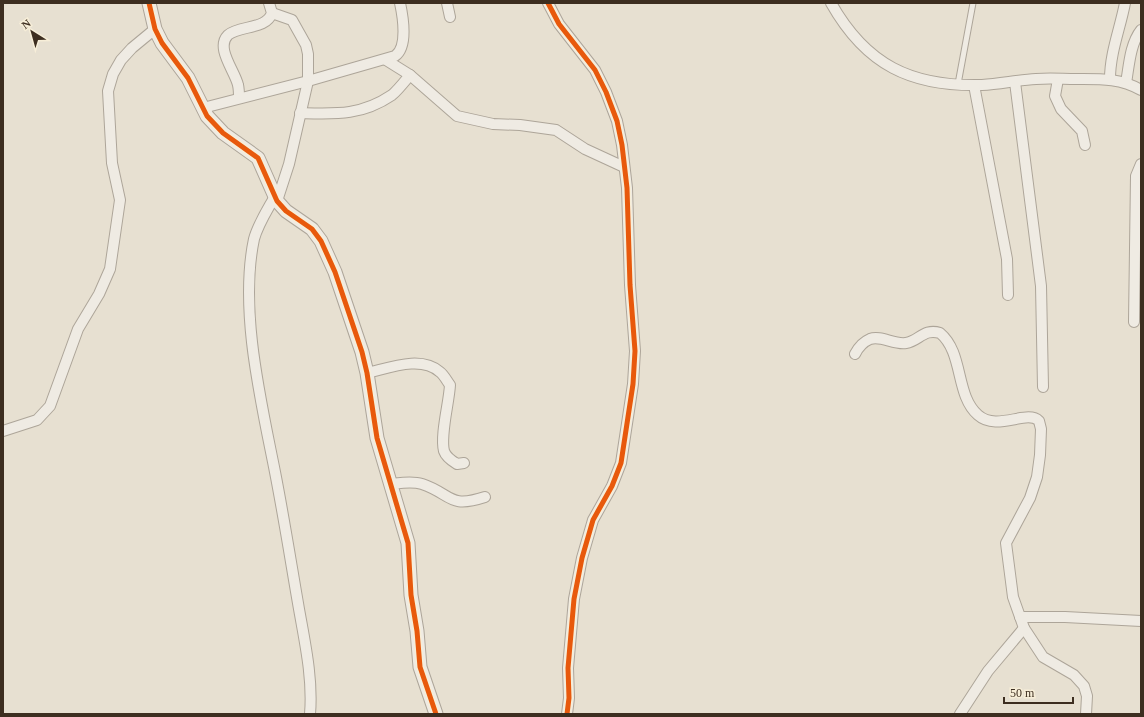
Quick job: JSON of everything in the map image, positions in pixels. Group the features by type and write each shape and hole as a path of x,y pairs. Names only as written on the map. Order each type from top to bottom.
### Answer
{"street":[{"path":"149,3 155,29 162,43 188,78 207,116 223,133 258,158 276,198 286,211 312,229 322,241 347,306 367,373 377,438 408,543 411,595 417,631 420,667 436,714"},
{"path":"269,3 272,13"},
{"path":"203,108 386,60 397,54 402,46 404,19 400,3"},
{"path":"447,3 450,16"},
{"path":"548,3 559,24 595,70 606,92 616,121 624,167 634,351 634,384 620,463 612,486 593,520 582,558 571,623 567,714"},
{"path":"831,3 851,36 879,61 893,69 915,77 974,85 1058,79 1110,79 1126,83 1141,90"},
{"path":"1110,79 1110,60 1119,32 1125,3"},
{"path":"272,13 288,18 296,26 306,45 308,54 308,81 289,164 276,198 260,222 254,238 250,274 250,322 259,393 278,488 304,636 310,680 310,714"},
{"path":"239,98 238,84 224,50 224,41 232,33 266,21 272,13"},
{"path":"3,431 37,420 50,406 78,329 99,294 110,269 120,200 112,163 108,100 109,87 112,74 121,60 132,48 155,29"},
{"path":"1126,83 1134,42 1141,30"},
{"path":"386,60 410,75 458,116 493,124 520,125 556,130 585,149 624,167"},
{"path":"300,113 338,114 364,109 393,94 410,75"},
{"path":"1058,79 1055,96 1061,109 1082,131 1085,145"},
{"path":"1015,82 1041,286 1043,387"},
{"path":"974,85 1007,259 1008,295"},
{"path":"1134,322 1136,176 1141,164"},
{"path":"854,354 864,342 872,338 905,344 924,334 934,332 940,333 950,344 964,391 973,410 979,417 994,423 1027,418 1033,418 1039,421 1040,455 1038,477 1030,498 1006,543 1013,597 1024,628 1043,657 1074,675 1081,682 1086,696 1086,714"},
{"path":"367,373 404,364 424,365 440,372 450,385 443,436 444,452 451,461 457,464 464,463"},
{"path":"391,484 420,483 438,491 452,501 469,503 485,497"},
{"path":"1020,617 1064,617 1141,622"},
{"path":"960,714 988,671 1024,628"}],"lane":[{"path":"958,84 973,3"}],"cycle path":[{"path":"149,3 155,29 162,43 188,78 207,116 223,133 258,158 277,201 286,211 312,229 321,241 335,272 362,352 367,373 377,438 408,543 411,595 417,631 420,667 436,714"},
{"path":"548,3 559,24 595,70 606,92 617,121 622,145 627,188 630,285 635,351 633,384 621,463 612,486 593,520 582,558 574,599 568,668 569,698 567,714"}]}
